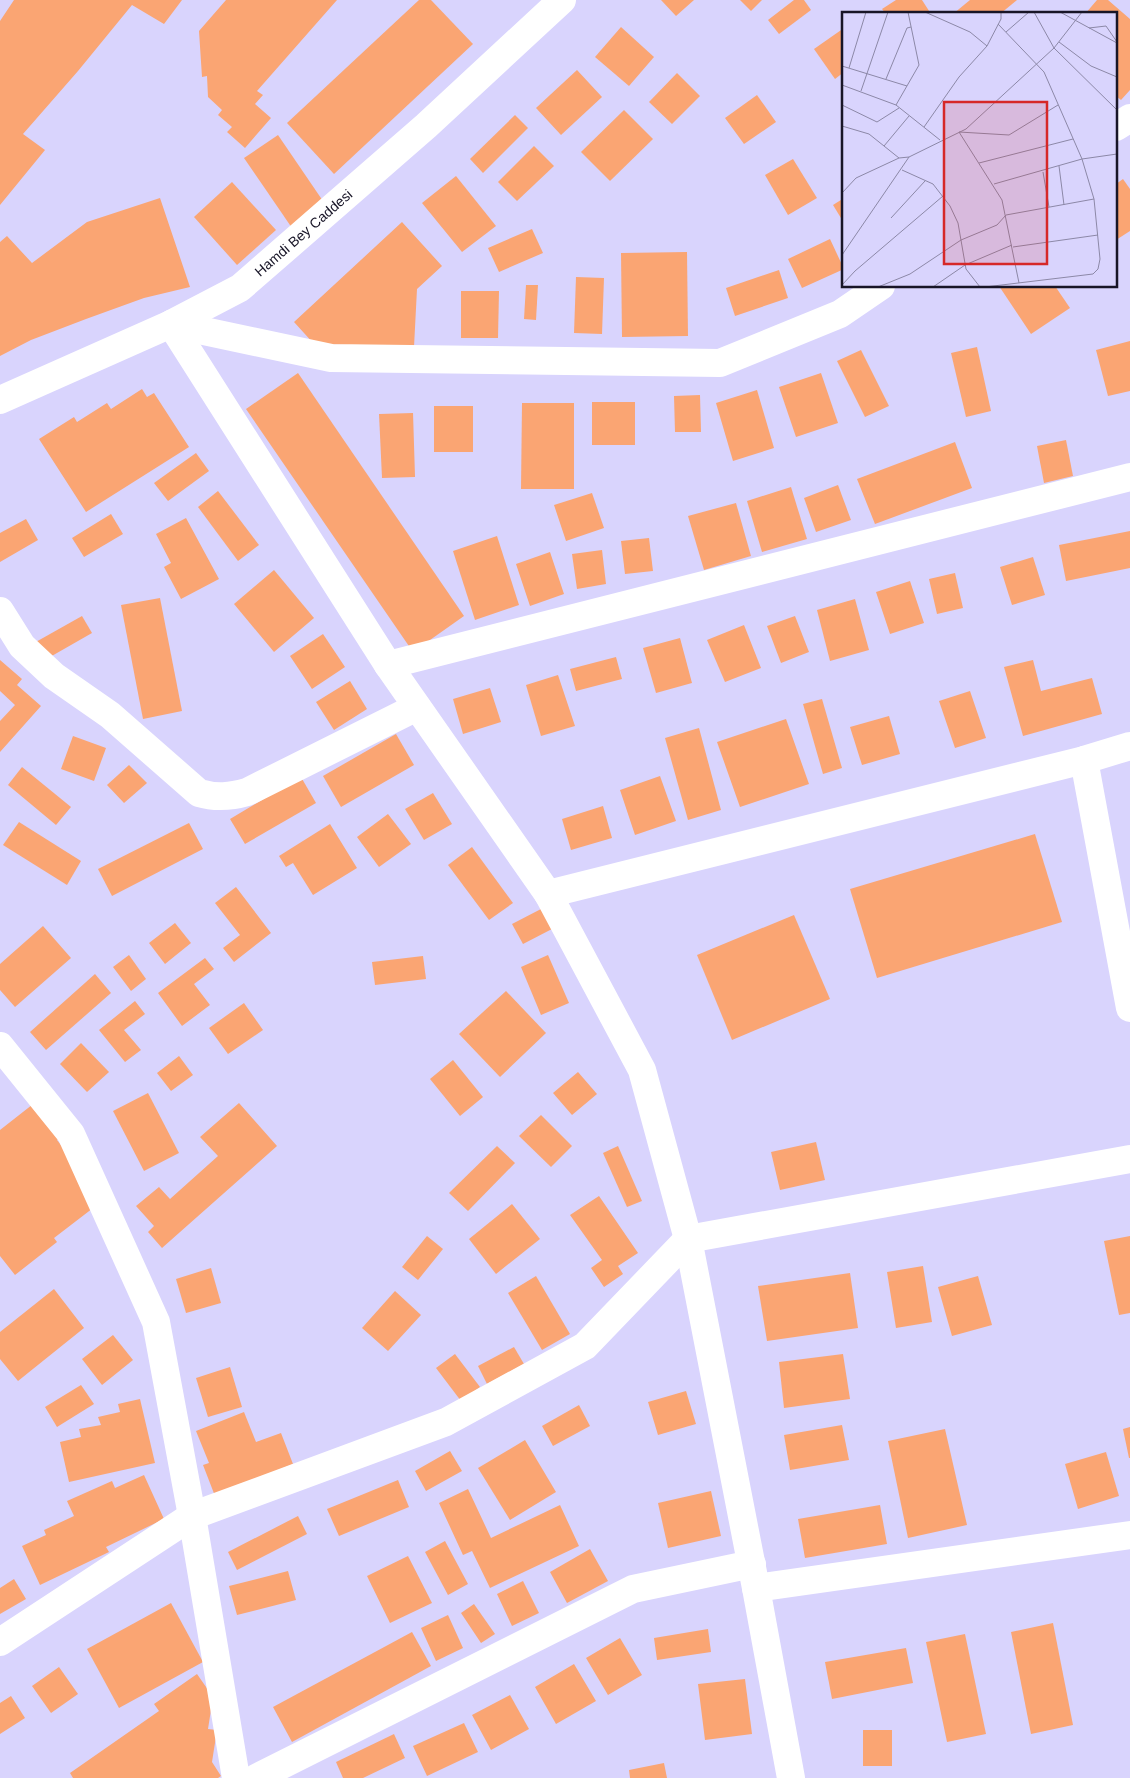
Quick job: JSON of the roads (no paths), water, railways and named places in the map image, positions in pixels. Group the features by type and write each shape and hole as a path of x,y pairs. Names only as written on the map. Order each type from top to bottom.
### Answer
{"street":[{"name":"Hamdi Bey Caddesi","path":"0,400 171,324 240,288 426,126 562,0"},
{"path":"1118,126 1130,118"},
{"path":"171,324 331,358 720,363 840,314 878,288"},
{"path":"171,324 388,665 548,894 642,1070 688,1239 754,1576 791,1778"},
{"path":"388,665 1130,477"},
{"path":"0,611 22,646 54,676 110,715 199,793 210,796 234,796 248,792 417,707"},
{"path":"548,894 1084,760 1130,746"},
{"path":"1084,760 1130,1008"},
{"path":"0,1046 71,1134 156,1322 192,1516 236,1778"},
{"path":"0,1642 192,1516 446,1422 585,1346 688,1239 1130,1159"},
{"path":"256,1778 633,1589 1130,1535"}]}
